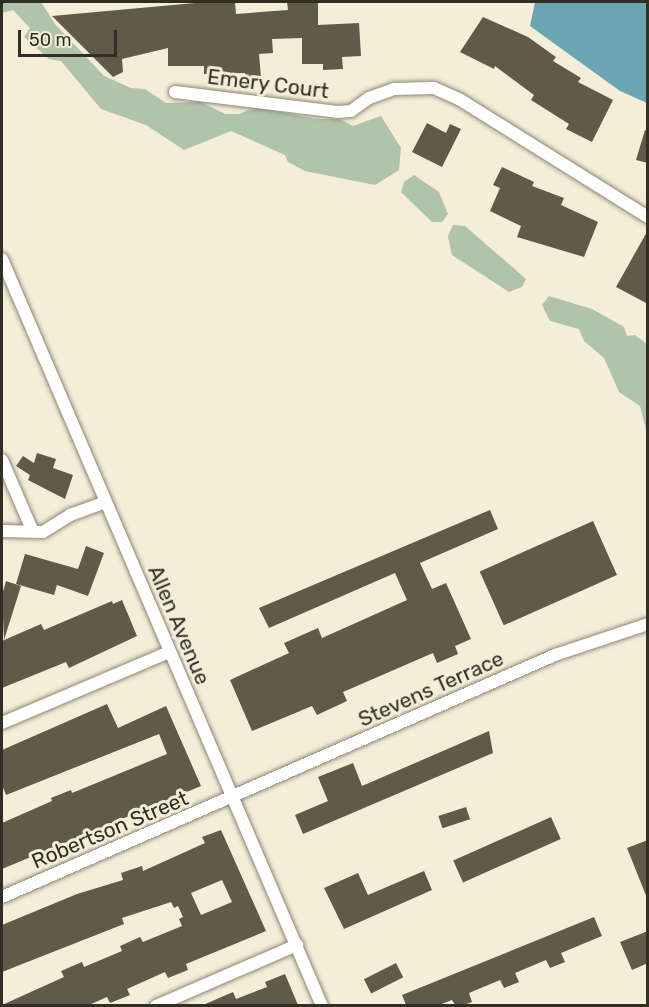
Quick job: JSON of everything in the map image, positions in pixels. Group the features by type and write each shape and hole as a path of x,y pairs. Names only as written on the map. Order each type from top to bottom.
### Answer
{"street":[{"name":"Emery Court","path":"175,92 337,112 356,108 375,95 403,88 443,91 648,217"},
{"name":"Allen Avenue","path":"2,259 322,1005"},
{"path":"2,460 33,532"},
{"path":"2,531 33,532 53,529 70,515 105,502"},
{"name":"Stevens Terrace","path":"233,798 555,655 648,624"},
{"path":"2,723 169,652"},
{"name":"Robertson Street","path":"2,897 233,798"},
{"path":"156,1005 297,945"}],"green space":[{"path":"2,2 41,2 55,24 104,76 131,88 145,89 166,103 201,102 225,114 239,114 256,107 317,119 340,119 353,126 381,116 401,148 399,170 375,185 305,171 288,162 285,155 231,131 184,150 146,125 101,109 61,61 49,59 24,37 30,28 13,10 2,13"},
{"path":"414,175 439,192 448,214 442,222 432,222 401,192 404,182"},
{"path":"453,225 465,226 526,279 522,287 509,292 452,255 448,236"},
{"path":"549,296 592,309 624,327 627,336 635,335 647,344 647,434 640,406 619,392 604,358 584,341 579,329 550,321 542,305"}],"water":[{"path":"535,2 647,2 647,103 620,91 530,26"}],"building":[{"path":"206,2 235,2 236,14 288,10 287,2 318,2 318,25 359,23 361,56 342,57 343,69 323,70 323,64 302,64 302,38 272,39 273,53 259,54 261,78 246,79 245,73 204,74 204,66 168,66 168,48 122,59 123,72 113,77 52,16"},
{"path":"483,17 528,37 556,57 553,61 581,78 578,82 613,100 592,142 566,129 569,124 531,100 534,95 495,66 494,69 460,52"},
{"path":"427,123 446,133 450,124 461,129 442,167 412,152"},
{"path":"645,130 648,131 648,163 636,160"},
{"path":"502,167 534,182 532,186 564,198 561,205 598,222 584,257 517,237 521,226 490,211 500,188 493,185"},
{"path":"648,230 648,304 616,287"},
{"path":"37,453 56,459 53,468 73,475 65,499 28,480 30,475 16,466 23,456 34,463"},
{"path":"490,510 498,529 420,563 432,589 446,583 471,639 455,646 458,654 437,663 433,653 343,692 347,701 317,715 312,706 252,731 230,680 289,653 284,643 318,628 322,638 407,600 395,573 269,628 259,608"},
{"path":"593,521 617,575 504,625 480,571"},
{"path":"86,546 104,553 88,596 57,585 54,595 16,584 25,554 78,569"},
{"path":"6,581 21,586 4,640 2,595"},
{"path":"122,600 137,636 69,668 66,662 2,688 2,641 41,624 44,630 112,601 113,604"},
{"path":"107,704 118,728 166,706 201,786 2,869 2,823 52,801 51,798 71,790 72,793 167,754 159,734 6,795 2,785 2,750"},
{"path":"489,731 493,753 303,834 295,815 328,801 318,777 353,763 362,786"},
{"path":"466,807 470,819 442,828 438,816"},
{"path":"551,817 561,839 463,882 453,861"},
{"path":"221,830 266,931 186,964 188,970 168,978 165,972 127,989 130,995 110,1003 107,997 89,1005 2,1005 64,977 61,971 82,962 84,967 122,951 120,946 140,937 143,942 182,926 179,919 183,917 178,906 174,908 171,902 122,918 124,924 2,972 2,925 77,894 123,880 121,873 142,866 143,871 205,843 202,837","holes":["222,880 232,902 201,915 191,893"]},
{"path":"648,840 648,898 647,898 627,848"},
{"path":"424,871 432,890 344,929 324,888 358,873 368,895"},
{"path":"594,917 602,936 561,953 565,962 550,968 546,960 515,973 519,982 504,988 500,980 469,993 472,1002 464,1005 455,1005 452,1000 439,1005 406,1005 402,995"},
{"path":"648,931 648,963 632,970 620,942"},
{"path":"396,963 403,977 371,994 364,979"},
{"path":"285,974 298,1005 203,1005 233,992 236,999 267,987 265,982"}]}
